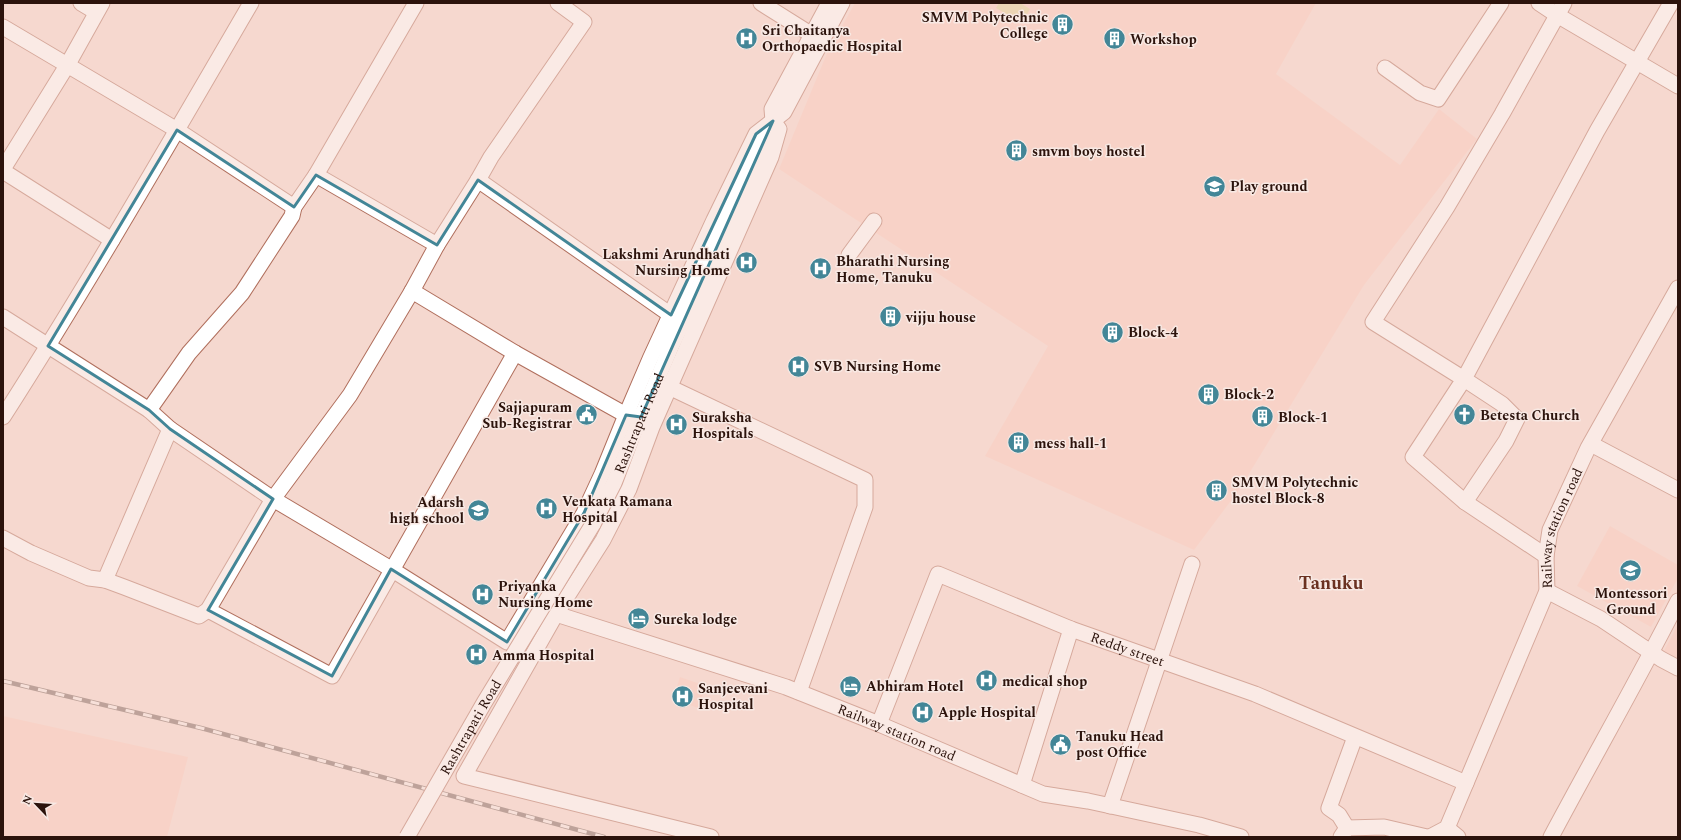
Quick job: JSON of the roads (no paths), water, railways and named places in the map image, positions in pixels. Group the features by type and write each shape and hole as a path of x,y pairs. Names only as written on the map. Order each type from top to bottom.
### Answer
{"street":[{"path":"81,3 99,8 68,64 5,163 112,240"},
{"path":"3,417 48,346 178,130 251,3"},
{"path":"149,410 189,353 242,293 292,216 294,207 316,175 416,3"},
{"path":"3,538 31,553 89,578 105,580 199,616 208,610 273,499 350,395 412,291 437,245 491,157 584,22 558,3"},
{"path":"761,3 812,34"},
{"name":"Rashtrapati Road","path":"773,121 772,109 829,3"},
{"name":"Rashtrapati Road","path":"407,837 484,703 593,524 614,483 641,417 677,319 714,257 773,121 784,112 842,3"},
{"path":"1384,68 1420,93 1438,99 1501,3"},
{"path":"1539,3 1560,9 1637,62 1678,86"},
{"path":"1546,556 1465,502 1413,457 1464,379 1597,131 1671,3"},
{"path":"1465,502 1506,441 1518,419 1502,404 1373,322 1447,207 1502,114 1560,9"},
{"path":"3,27 178,130 294,207"},
{"path":"711,837 464,776 556,614 603,540 629,489 670,387 771,156 779,129 773,121"},
{"path":"316,175 437,245"},
{"path":"3,318 149,410 170,429 273,499 391,569 507,642 584,513 626,415 677,319 478,180"},
{"path":"849,255 874,221"},
{"name":"Railway station road","path":"1344,832 1384,827 1429,837 1453,833 1466,783 1547,591 1546,556 1550,530 1591,444 1678,288"},
{"path":"412,291 515,353 626,415 641,417"},
{"path":"208,610 332,676 391,569 515,353"},
{"path":"670,387 865,480 865,507 799,692"},
{"path":"105,580 170,429"},
{"path":"1591,444 1678,490"},
{"path":"1110,806 1192,564"},
{"name":"Reddy street","path":"879,724 938,574 1071,628 1255,694 1466,783"},
{"path":"1547,591 1601,619 1678,668"},
{"path":"1552,837 1596,752 1652,652 1678,601"},
{"name":"Railway station road","path":"556,614 799,692 879,724 1042,794 1110,806 1199,825 1241,837"},
{"path":"1022,785 1071,628"},
{"path":"1344,832 1339,816 1329,808 1355,737"}],"railway":[{"path":"3,681 201,728 604,837"}],"place":[{"name":"SMVM Polytechnic College","path":"1063,25"},
{"name":"Sri Chaitanya Orthopaedic Hospital","path":"747,38"},
{"name":"Workshop","path":"1114,39"},
{"name":"smvm boys hostel","path":"1016,151"},
{"name":"Play ground","path":"1215,186"},
{"name":"Lakshmi Arundhati Nursing Home","path":"746,262"},
{"name":"Bharathi Nursing Home, Tanuku","path":"820,269"},
{"name":"vijju house","path":"891,317"},
{"name":"Block-4","path":"1112,332"},
{"name":"SVB Nursing Home","path":"798,366"},
{"name":"Block-2","path":"1209,394"},
{"name":"Sajjapuram Sub-Registrar","path":"587,415"},
{"name":"Betesta Church","path":"1465,415"},
{"name":"Block-1","path":"1263,417"},
{"name":"Suraksha Hospitals","path":"677,425"},
{"name":"mess hall-1","path":"1019,443"},
{"name":"SMVM Polytechnic hostel Block-8","path":"1216,490"},
{"name":"Venkata Ramana Hospital","path":"546,509"},
{"name":"Adarsh high school","path":"479,510"},
{"name":"Montessori Ground","path":"1631,571"},
{"name":"Priyanka Nursing Home","path":"483,594"},
{"name":"Sureka lodge","path":"639,619"},
{"name":"Amma Hospital","path":"476,655"},
{"name":"medical shop","path":"987,681"},
{"name":"Abhiram Hotel","path":"850,686"},
{"name":"Sanjeevani Hospital","path":"683,696"},
{"name":"Apple Hospital","path":"922,712"},
{"name":"Tanuku Head post Office","path":"1060,744"}],"district":[{"name":"Tanuku","path":"1331,583"}]}
